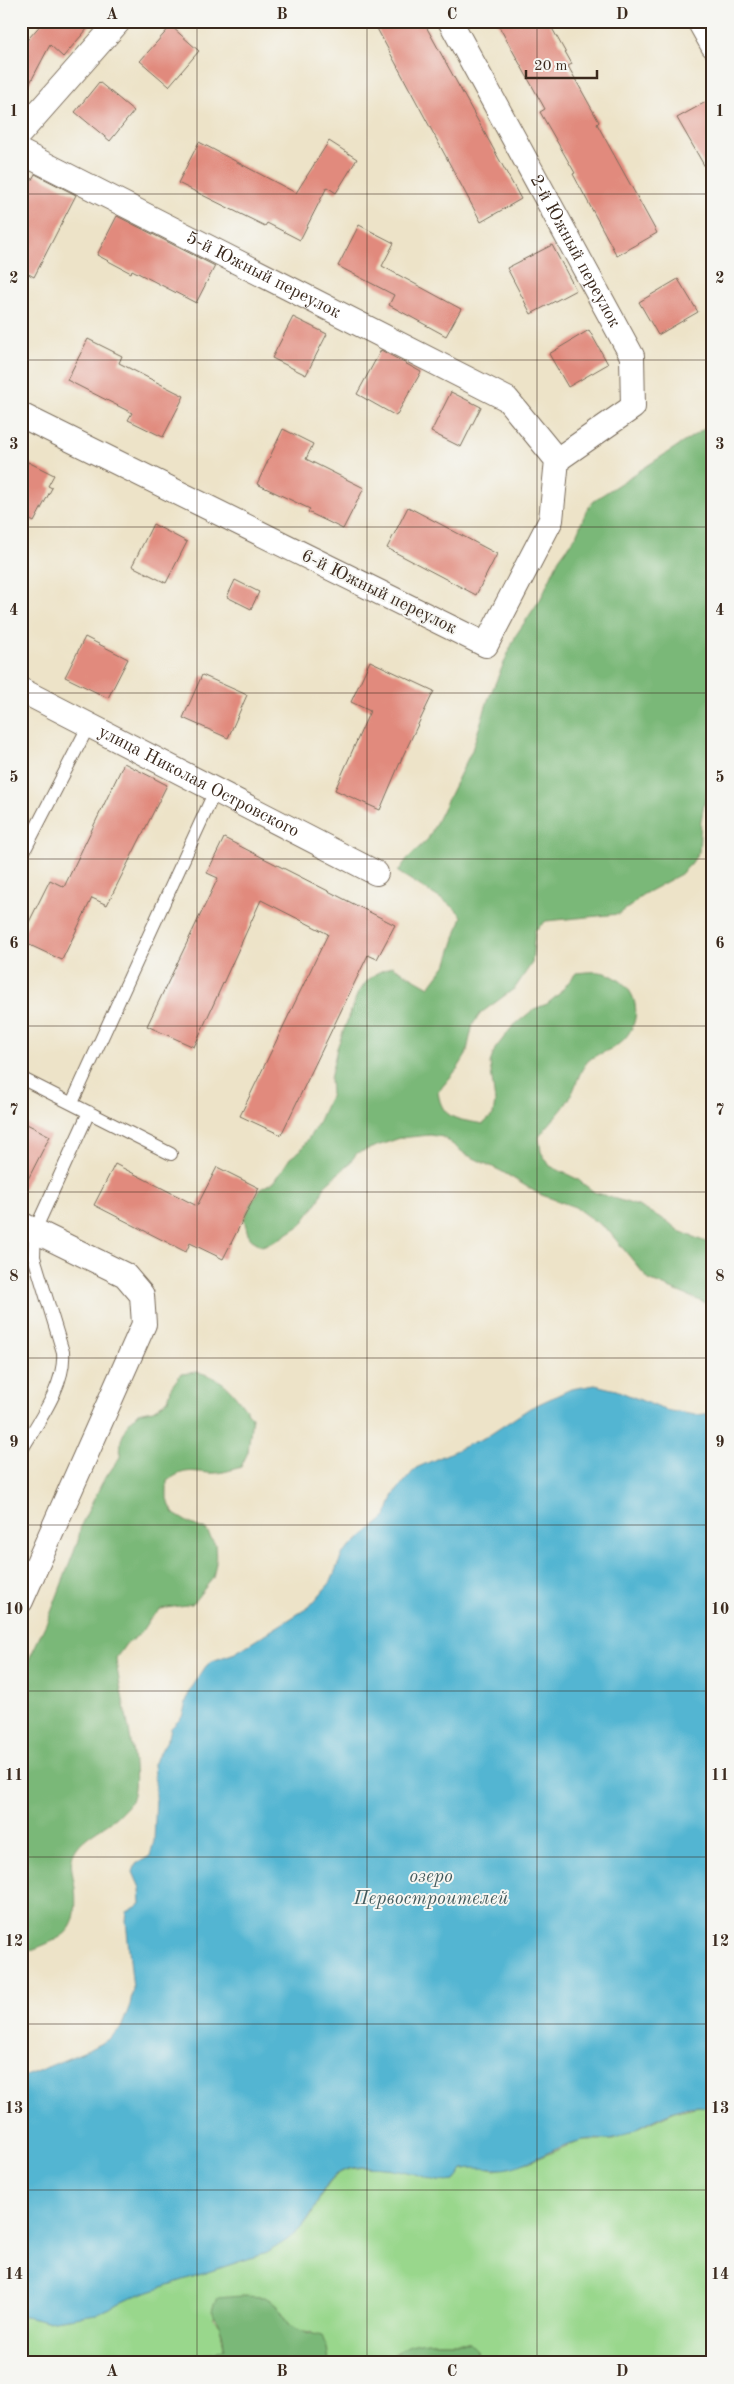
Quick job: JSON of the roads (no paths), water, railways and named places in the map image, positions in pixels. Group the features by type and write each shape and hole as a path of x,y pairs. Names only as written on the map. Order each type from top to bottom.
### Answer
{"street":[{"path":"21,132 119,21"},
{"name":"2-й Южный переулок","path":"450,21 632,356 633,407 557,460"},
{"path":"699,21 713,46"},
{"name":"5-й Южный переулок","path":"21,152 507,399 557,460"},
{"name":"6-й Южный переулок","path":"21,415 486,645 551,520 557,460"},
{"name":"улица Николая Островского","path":"21,690 376,873"},
{"path":"21,1601 144,1324 142,1295 125,1275 28,1227"}],"lane":[{"path":"21,857 90,725"},
{"path":"72,1103 215,791"},
{"path":"21,1078 171,1154"},
{"path":"21,1451 58,1384 64,1366 63,1352 34,1257 28,1227 89,1112"}],"water":[{"name":"озеро Первостроителей","path":"595,1385 616,1390 665,1410 696,1415 713,1413 713,2110 703,2106 679,2109 616,2139 588,2139 573,2142 528,2162 509,2168 463,2169 455,2181 436,2181 384,2168 361,2167 348,2169 338,2173 331,2179 301,2228 287,2240 266,2253 137,2295 96,2314 47,2321 21,2315 21,2078 88,2050 109,2039 121,2028 130,2005 133,1989 126,1921 127,1912 141,1904 140,1888 133,1872 136,1864 150,1856 154,1841 156,1798 153,1764 169,1737 171,1728 182,1717 189,1692 206,1666 212,1661 235,1653 309,1607 330,1583 343,1553 386,1517 394,1494 416,1468 488,1436 530,1408 571,1389"}]}
